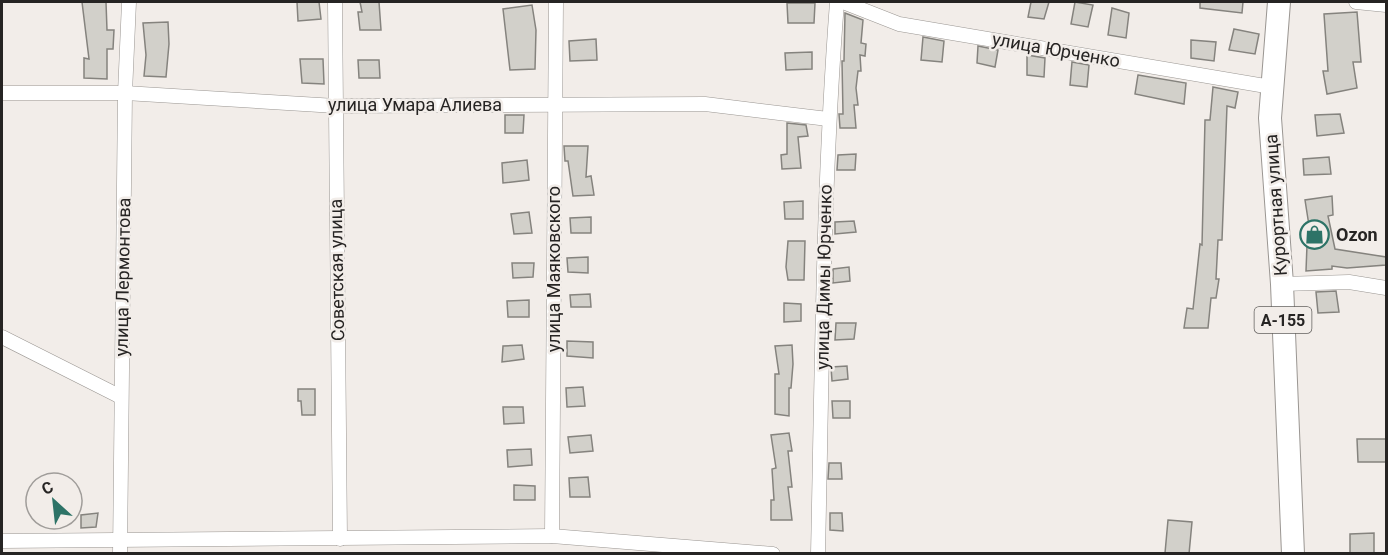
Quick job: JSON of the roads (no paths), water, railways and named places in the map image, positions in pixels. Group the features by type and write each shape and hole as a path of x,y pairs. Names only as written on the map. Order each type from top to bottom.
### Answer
{"main road":[{"name":"Курортная улица","path":"1279,2 1270,118 1282,284 1293,554"}],"street":[{"name":"улица Лермонтова","path":"120,554 125,93 129,2"},
{"name":"Советская улица","path":"335,2 339,539"},
{"name":"улица Маяковского","path":"552,537 556,2"},
{"name":"улица Димы Юрченко","path":"818,554 828,119 837,2"},
{"name":"улица Юрченко","path":"843,2 899,24 1272,87"},
{"path":"1356,2 1386,5"},
{"name":"улица Умара Алиева","path":"2,93 125,93 336,106 705,104 828,119"},
{"path":"1282,284 1349,282 1386,288"},
{"path":"2,337 121,397"},
{"path":"2,541 552,537 773,554"}],"place":[{"name":"Ozon","path":"1315,235"}]}
